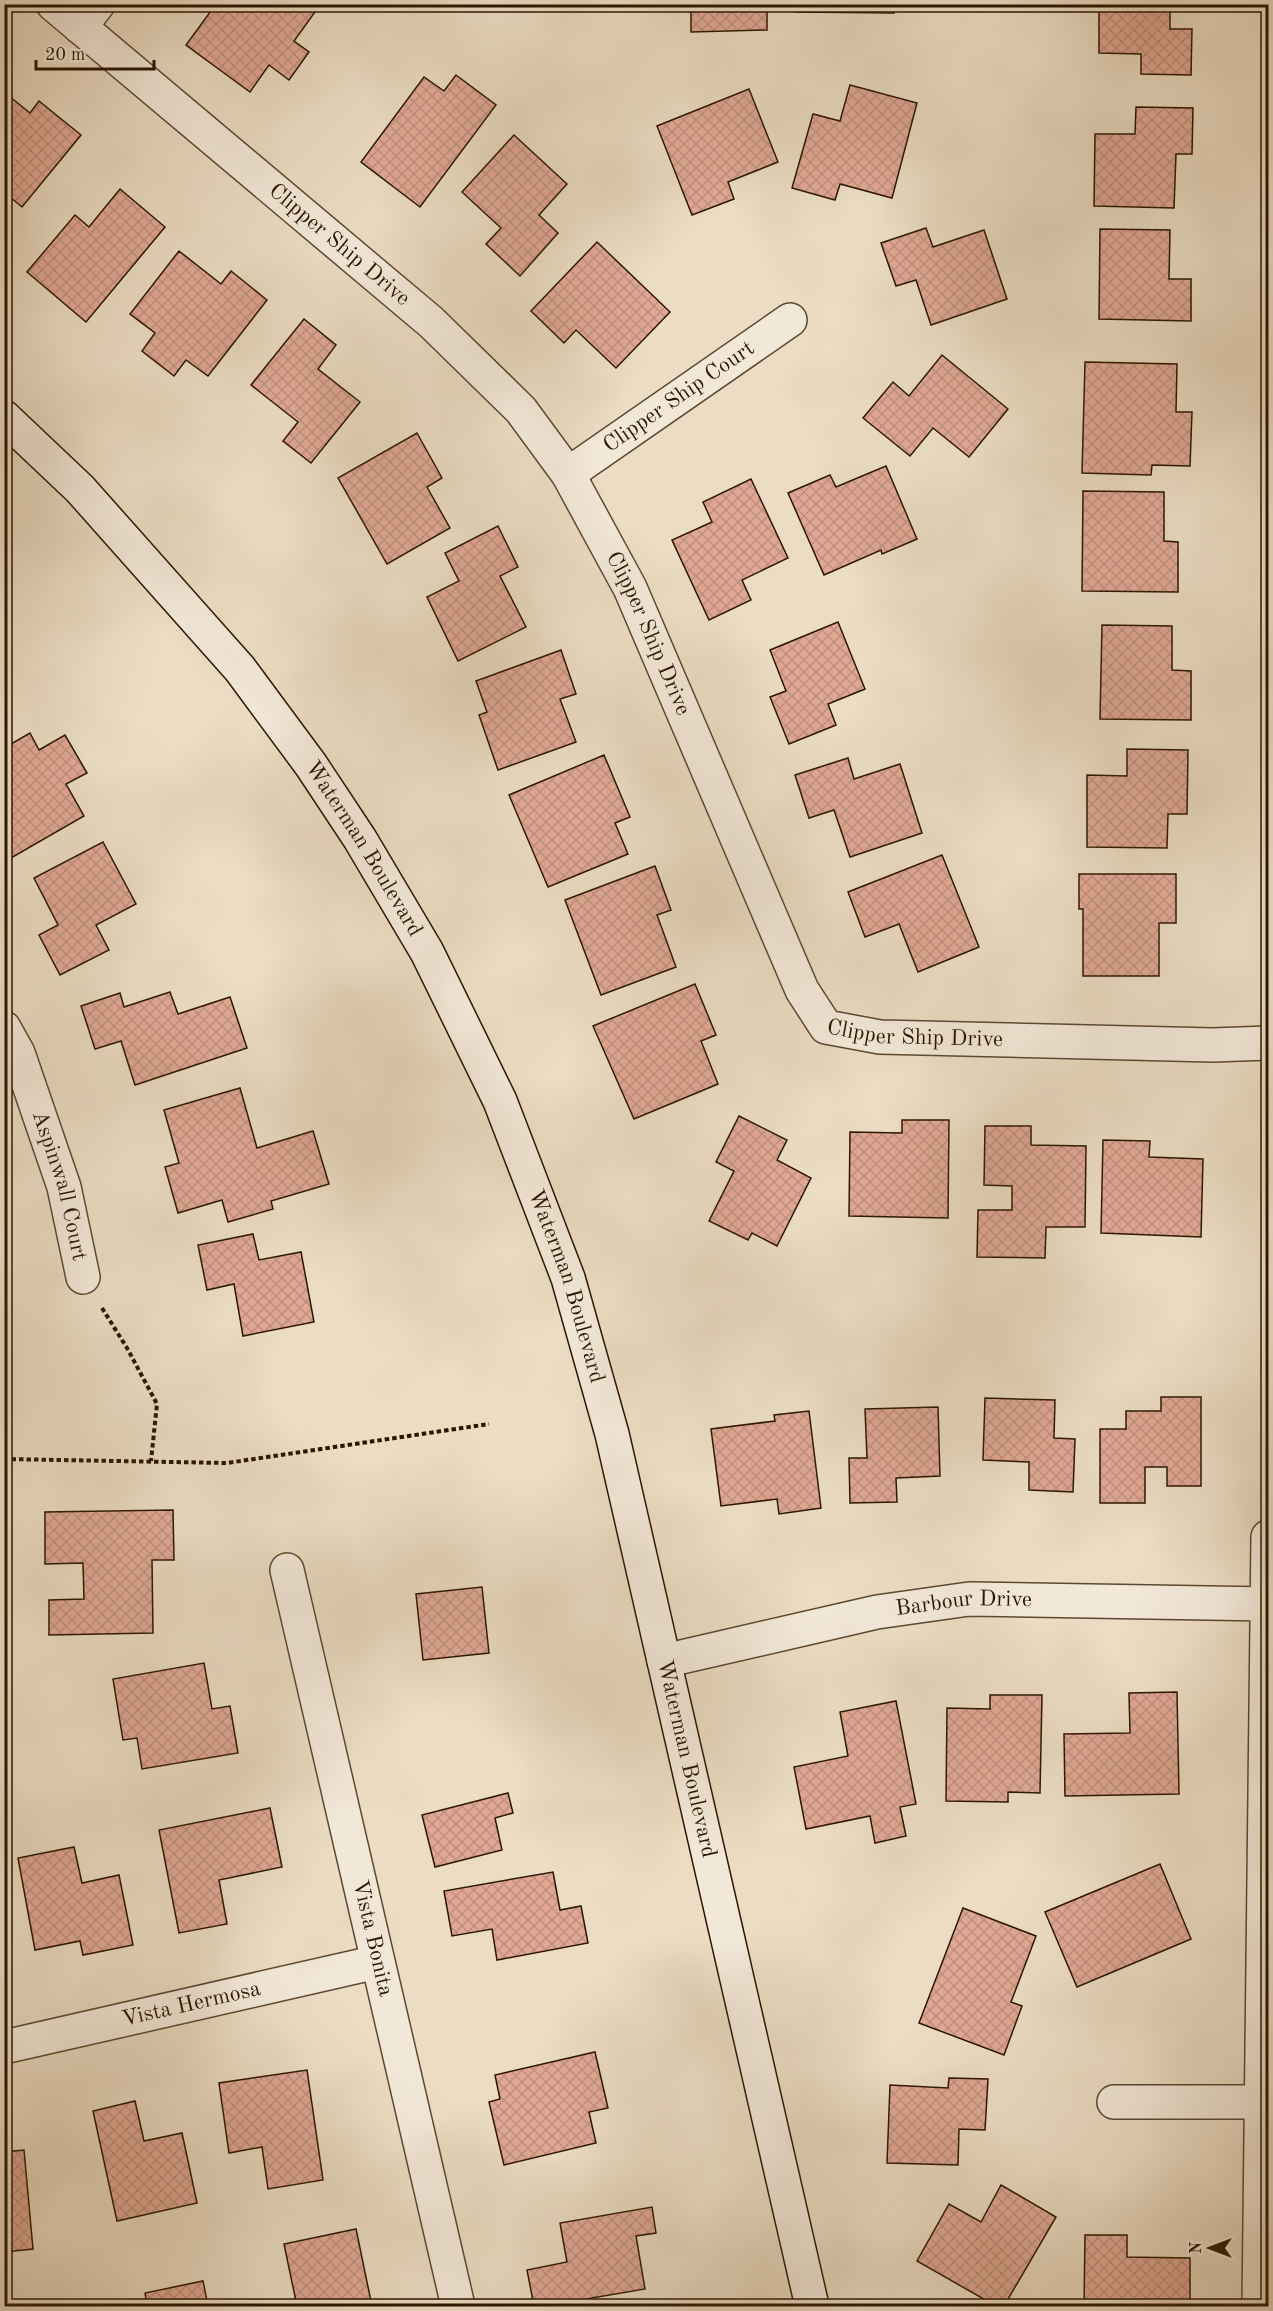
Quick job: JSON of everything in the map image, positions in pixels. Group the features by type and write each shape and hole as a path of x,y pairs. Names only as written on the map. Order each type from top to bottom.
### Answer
{"street":[{"name":"Clipper Ship Drive","path":"53,4 89,16 431,322 521,410 568,474 630,588 802,990 826,1028 880,1037 1213,1045 1269,1043"},
{"name":"Clipper Ship Court","path":"568,474 790,320"},
{"name":"Waterman Boulevard","path":"4,417 80,489 240,669 311,765 360,839 427,952 500,1101 568,1278 612,1434 812,2307"},
{"name":"Aspinwall Court","path":"4,1028 18,1053 64,1187 83,1277"},
{"path":"1259,2307 1269,1537"},
{"name":"Vista Bonita","path":"287,1570 458,2307"},
{"name":"Barbour Drive","path":"664,1661 877,1612 969,1599 1268,1604"},
{"name":"Vista Hermosa","path":"4,2047 377,1962"},
{"path":"1114,2102 1261,2102"}],"path":[{"path":"83,1277 127,1348 157,1404 151,1461"},
{"path":"4,1459 227,1463 489,1424"}],"building":[{"path":"216,4 305,4 315,12 294,41 309,52 289,80 269,65 250,92 186,45"},
{"path":"691,4 767,4 767,30 691,32"},
{"path":"796,4 894,4 894,13 796,12"},
{"path":"1099,4 1170,4 1170,29 1192,29 1191,75 1141,74 1141,54 1099,53"},
{"path":"456,75 496,105 420,207 361,162 424,77 444,91"},
{"path":"850,85 917,103 892,198 840,184 835,200 792,188 813,114 840,121"},
{"path":"749,89 778,162 728,182 734,199 692,215 657,126"},
{"path":"4,92 30,113 39,101 81,135 22,207 4,192"},
{"path":"1136,107 1193,108 1192,154 1176,154 1174,208 1094,206 1095,134 1135,134"},
{"path":"514,135 567,184 539,215 558,233 520,276 486,244 501,228 462,192"},
{"path":"120,189 165,227 86,322 27,272 75,215 89,227"},
{"path":"926,228 933,247 984,230 1007,299 931,325 916,280 896,286 881,243"},
{"path":"1100,229 1170,230 1169,279 1191,279 1191,321 1099,319"},
{"path":"597,242 670,312 616,368 576,330 564,343 531,311"},
{"path":"179,251 221,284 231,271 267,300 208,376 186,360 174,376 142,351 155,333 130,314"},
{"path":"304,319 336,345 318,369 360,402 311,463 283,441 298,422 251,385"},
{"path":"942,355 1008,409 969,457 933,428 910,456 863,418 893,382 909,396"},
{"path":"1085,362 1177,364 1176,412 1192,412 1190,466 1152,465 1151,475 1082,473"},
{"path":"417,433 442,478 427,487 450,528 387,564 338,478"},
{"path":"886,466 917,539 882,554 881,550 824,575 788,493 830,475 836,487"},
{"path":"751,479 788,558 742,580 751,600 709,620 672,540 712,522 703,502"},
{"path":"1083,491 1164,492 1164,541 1178,542 1178,592 1082,591"},
{"path":"498,526 518,567 500,576 526,627 458,661 427,597 459,581 445,553"},
{"path":"838,622 865,689 828,704 836,725 789,744 770,697 786,691 770,650"},
{"path":"1102,625 1172,626 1172,670 1191,671 1191,720 1100,719"},
{"path":"561,650 576,694 560,699 576,742 498,770 479,715 487,712 476,681"},
{"path":"30,733 39,750 65,735 87,773 66,784 84,816 11,858 4,846 4,748"},
{"path":"1127,749 1188,750 1187,814 1168,814 1167,848 1087,847 1087,775 1127,776"},
{"path":"604,755 630,817 615,823 628,854 548,887 509,795"},
{"path":"848,758 854,779 900,764 922,833 850,857 834,810 809,818 795,775"},
{"path":"103,842 136,904 96,925 109,950 60,975 39,935 58,925 34,878"},
{"path":"942,855 979,947 918,972 899,924 865,937 848,892"},
{"path":"655,866 671,910 657,915 676,967 601,995 565,900"},
{"path":"1079,874 1176,874 1176,923 1159,923 1159,976 1083,976 1083,909 1079,909"},
{"path":"695,984 716,1035 701,1041 718,1084 634,1119 593,1026"},
{"path":"170,992 178,1014 230,997 247,1048 135,1085 121,1041 95,1049 81,1006 120,993 124,1007"},
{"path":"240,1088 257,1148 313,1131 329,1184 271,1201 273,1209 228,1222 222,1200 178,1213 165,1167 179,1163 164,1110"},
{"path":"739,1116 787,1140 777,1160 811,1178 777,1246 752,1233 748,1240 709,1221 734,1171 716,1162"},
{"path":"902,1120 949,1120 948,1218 849,1216 850,1132 902,1133"},
{"path":"985,1126 1031,1126 1031,1145 1086,1146 1085,1227 1046,1227 1045,1258 977,1257 978,1210 1012,1210 1012,1186 984,1185"},
{"path":"1103,1140 1150,1141 1149,1157 1203,1159 1201,1237 1101,1233"},
{"path":"253,1234 259,1260 301,1252 314,1322 243,1336 234,1284 207,1290 198,1245"},
{"path":"1161,1397 1201,1397 1201,1486 1167,1486 1167,1467 1145,1467 1145,1503 1100,1503 1100,1429 1126,1429 1126,1411 1161,1411"},
{"path":"985,1398 1055,1400 1054,1438 1075,1439 1073,1492 1029,1490 1029,1462 983,1460"},
{"path":"938,1407 940,1476 896,1478 897,1502 850,1503 849,1458 867,1458 865,1409"},
{"path":"809,1411 821,1508 779,1514 777,1499 721,1506 711,1429 775,1421 774,1415"},
{"path":"173,1510 174,1560 152,1560 153,1633 49,1635 49,1600 84,1599 83,1563 45,1564 45,1512"},
{"path":"482,1587 489,1653 423,1660 416,1594"},
{"path":"204,1663 212,1709 230,1706 238,1753 142,1769 137,1738 123,1740 113,1679"},
{"path":"1177,1692 1179,1794 1065,1796 1064,1734 1130,1733 1129,1693"},
{"path":"990,1695 1042,1695 1040,1793 1008,1792 1008,1802 946,1801 947,1708 990,1709"},
{"path":"896,1701 916,1804 900,1807 906,1836 875,1843 870,1816 806,1829 794,1767 848,1756 840,1712"},
{"path":"508,1793 513,1813 495,1818 502,1850 435,1867 422,1815"},
{"path":"270,1808 282,1867 219,1880 227,1924 179,1933 159,1830"},
{"path":"74,1847 82,1883 119,1875 133,1945 83,1955 80,1941 35,1950 18,1858"},
{"path":"1160,1864 1191,1939 1077,1987 1045,1912"},
{"path":"553,1872 560,1910 581,1906 588,1943 497,1960 492,1929 452,1936 444,1891"},
{"path":"963,1908 1036,1936 1011,2002 1022,2006 1004,2055 919,2023"},
{"path":"595,2052 608,2108 589,2112 596,2143 504,2165 489,2102 500,2099 495,2075"},
{"path":"307,2070 323,2180 268,2189 262,2147 229,2153 219,2083"},
{"path":"949,2078 988,2079 985,2130 959,2129 958,2165 887,2163 890,2085 948,2088"},
{"path":"135,2101 144,2141 182,2133 197,2203 117,2221 93,2111"},
{"path":"24,2150 33,2249 4,2252 4,2152"},
{"path":"1001,2185 1056,2217 1004,2306 996,2306 917,2261 949,2204 981,2222"},
{"path":"652,2207 656,2233 636,2236 645,2289 534,2306 527,2270 567,2262 560,2223"},
{"path":"356,2229 372,2306 297,2306 284,2244"},
{"path":"1085,2235 1127,2235 1127,2257 1190,2258 1190,2306 1084,2306"},
{"path":"203,2281 208,2306 147,2306 145,2293"}]}
